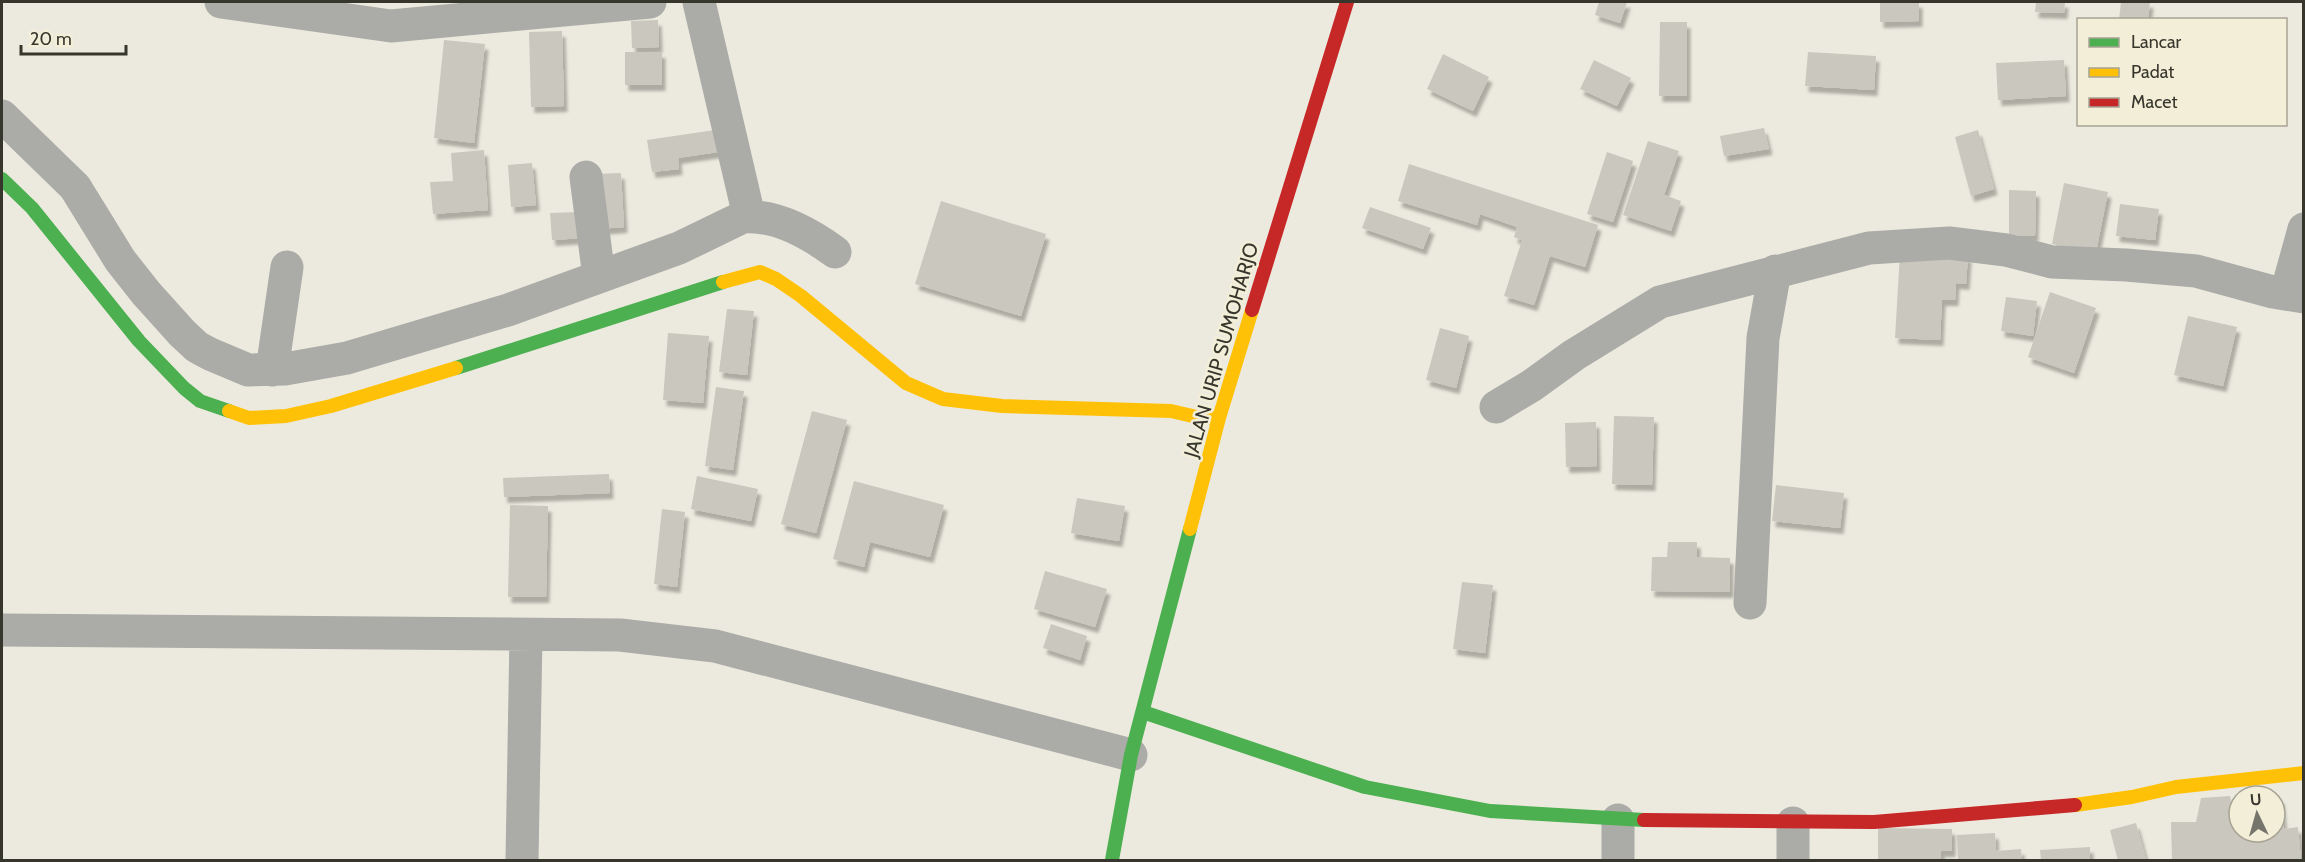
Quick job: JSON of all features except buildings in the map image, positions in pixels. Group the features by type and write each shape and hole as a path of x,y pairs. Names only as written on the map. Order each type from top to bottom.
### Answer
{"street":[{"path":"220,2 391,26 650,2"},
{"path":"699,2 748,216"},
{"name":"JALAN URIP SUMOHARJO","path":"1112,861 1131,755 1219,418 1347,2"},
{"path":"2,116 75,187 120,260 146,293 182,333 197,347 210,354 245,387"},
{"path":"586,177 612,291"},
{"path":"2,178 32,208 146,348 200,402 508,310 612,291 760,272 776,279 801,296 906,383 943,399 1002,406 1171,411 1201,418 1219,418"},
{"path":"287,267 245,387 249,418 286,416 331,406 411,382 612,291 679,248 720,226 748,216 753,215 772,220 796,229 835,252"},
{"path":"1496,407 1531,387 1574,355 1660,302 1772,282 1869,248 1949,243 2006,250 2052,262 2196,271 2295,295 2304,229"},
{"path":"1750,603 1763,338 1772,282"},
{"path":"2,630 620,636 715,646 1131,755"},
{"path":"522,861 526,635"},
{"path":"1143,712 1365,786 1490,811 1618,820 1874,822 2067,806 2132,797 2176,786 2304,772"},
{"path":"1618,820 1618,861"},
{"path":"1792,861 1793,823"}],"traffic: fast":[{"path":"2,179 32,208 139,341 184,388 200,401 229,411"},
{"path":"456,368 723,282"},
{"path":"1112,860 1131,755 1190,529"},
{"path":"1143,712 1365,787 1490,811 1644,820"}],"traffic: slow":[{"path":"723,282 760,272 776,279 801,296 906,383 943,399 1002,406 1171,411 1201,418 1219,418"},
{"path":"1190,529 1219,418 1252,310"},
{"path":"229,411 249,418 286,416 331,406 456,368"},
{"path":"2075,805 2132,797 2176,787 2304,773"}],"traffic: jam":[{"path":"1252,310 1347,2"},
{"path":"1644,820 1874,822 2075,805"}]}
